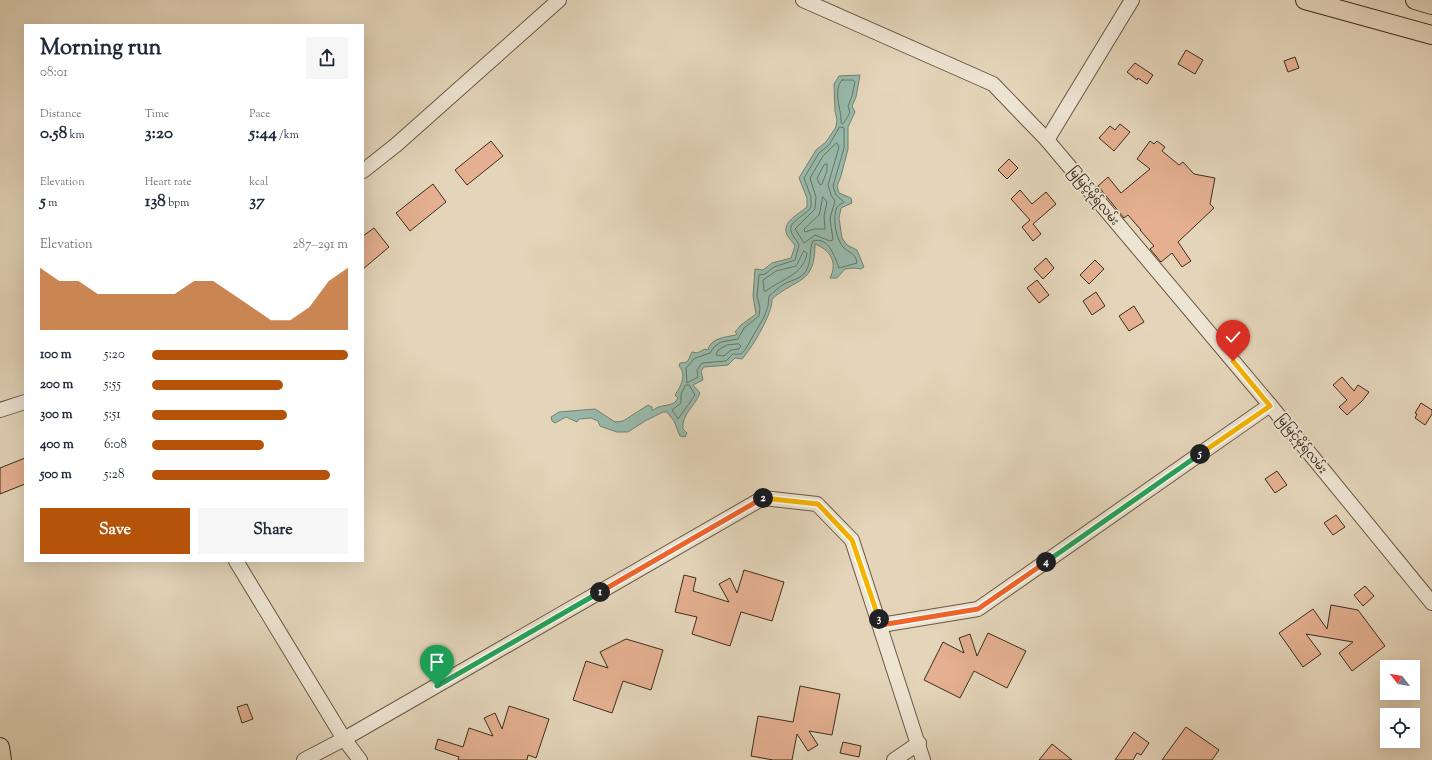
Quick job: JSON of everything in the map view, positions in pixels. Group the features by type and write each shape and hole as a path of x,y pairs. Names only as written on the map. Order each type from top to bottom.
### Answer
{"main road":[{"path":"1305,0 1432,35"},
{"path":"1415,0 1432,5"},
{"path":"0,748 2,760"}],"street":[{"path":"364,170 396,146 559,0"},
{"name":"မြမြင့်မိုရ်လမ်း","path":"803,0 993,84 1047,140 1270,406 1432,603"},
{"path":"1047,140 1132,0"},
{"path":"0,410 24,402"},
{"path":"881,625 978,609 1270,406"},
{"path":"304,760 344,739 763,498 818,504 852,540 881,625 919,743 923,760"},
{"path":"237,562 344,739 360,760"},
{"path":"894,760 919,743"}],"water":[{"path":"860,75 856,97 852,106 855,112 848,127 848,149 837,186 839,193 851,198 852,203 841,208 839,218 842,238 847,245 857,250 864,267 861,269 845,269 837,278 830,278 833,267 831,257 825,250 815,244 812,267 808,274 803,279 772,299 766,321 751,347 742,359 735,358 728,365 704,367 701,371 703,380 693,385 700,393 684,419 683,429 687,433 685,437 680,436 674,421 667,412 663,412 645,421 628,432 617,432 600,426 598,421 591,418 579,419 577,422 566,417 555,423 552,421 551,417 559,412 595,409 615,422 623,421 648,405 652,407 652,411 659,407 673,403 678,398 675,395 683,377 683,373 679,366 680,363 687,361 692,352 697,353 705,349 708,350 709,346 715,341 723,337 736,335 737,334 735,332 741,325 756,314 753,296 755,269 763,270 772,263 791,258 795,246 787,235 786,226 807,207 807,198 799,178 816,150 826,142 836,127 837,120 835,111 834,84 839,76"}],"building":[{"path":"1186,50 1203,60 1195,74 1178,64"},
{"path":"1295,57 1299,68 1288,72 1284,61"},
{"path":"1135,63 1153,75 1147,84 1138,78 1137,80 1127,72"},
{"path":"1120,124 1130,132 1114,151 1099,138 1110,126 1115,130"},
{"path":"491,141 503,156 467,185 455,170"},
{"path":"1150,141 1154,144 1157,141 1165,147 1162,151 1179,165 1183,162 1194,174 1215,178 1210,204 1214,208 1178,242 1191,261 1182,267 1172,253 1161,262 1150,249 1154,246 1141,230 1128,215 1124,218 1098,186 1108,177 1121,193 1150,169 1137,159"},
{"path":"1009,159 1018,168 1007,179 998,170"},
{"path":"433,184 446,202 410,231 396,213"},
{"path":"1020,190 1032,204 1046,192 1056,204 1033,224 1041,234 1033,241 1022,227 1030,220 1011,199"},
{"path":"374,228 389,247 364,268 364,235"},
{"path":"1046,258 1054,268 1043,279 1034,269"},
{"path":"1095,260 1104,269 1089,284 1080,275"},
{"path":"1037,280 1049,295 1039,303 1027,288"},
{"path":"1096,292 1105,306 1092,315 1083,301"},
{"path":"1134,306 1144,322 1129,331 1119,316"},
{"path":"1342,377 1354,391 1358,385 1369,392 1347,415 1339,407 1347,400 1333,385"},
{"path":"1421,403 1432,410 1432,414 1425,425 1415,418 1417,414 1415,413"},
{"path":"24,458 24,484 0,494 0,468"},
{"path":"1277,471 1287,485 1275,493 1265,479"},
{"path":"1336,515 1345,527 1333,535 1324,523"},
{"path":"744,570 784,582 772,621 741,612 730,646 692,634 697,617 675,612 684,575 696,578 693,591 729,602 719,584 730,578 737,593"},
{"path":"1365,586 1374,596 1363,606 1354,595"},
{"path":"1331,605 1358,610 1385,646 1352,671 1339,653 1353,642 1306,634 1321,654 1303,667 1279,633 1313,609 1327,629"},
{"path":"988,633 1026,651 1007,688 974,671 960,698 924,680 943,642 964,653 959,638 970,634 977,656"},
{"path":"626,639 663,650 651,690 623,681 612,713 573,700 586,661 608,668 600,652"},
{"path":"800,686 840,694 832,735 809,731 818,745 808,751 797,734 792,760 773,760 751,756 758,716 793,722"},
{"path":"247,704 253,719 242,723 237,707"},
{"path":"509,706 549,719 536,758 528,755 527,760 458,760 459,757 435,749 438,739 463,747 469,728 493,736 484,718 495,713 502,729"},
{"path":"1186,727 1219,750 1212,760 1162,760"},
{"path":"1134,732 1149,743 1141,755 1137,753 1133,760 1115,760"},
{"path":"843,742 861,746 859,757 840,753"},
{"path":"1052,744 1072,760 1039,760"}],"route":[{"path":"437,686 763,498 818,504 852,540 881,625 978,609 1270,406 1233,361"}]}
